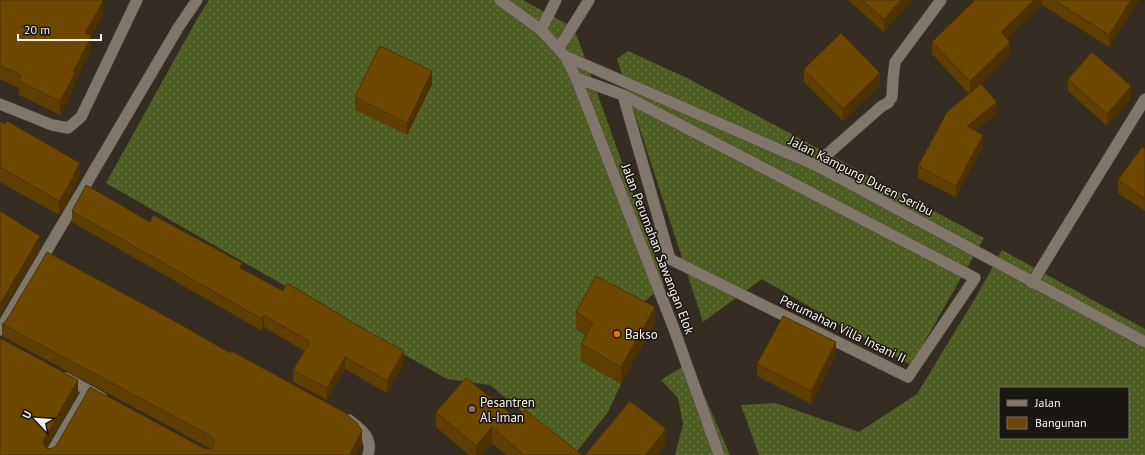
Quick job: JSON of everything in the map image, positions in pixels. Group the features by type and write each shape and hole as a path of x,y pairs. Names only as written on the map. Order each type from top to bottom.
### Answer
{"street":[{"path":"0,104 52,125 68,128 80,117 137,0"},
{"path":"0,330 47,257 178,28 197,0"},
{"name":"Jalan Kampung Duren Seribu","path":"500,0 541,30 562,52 815,165 1032,283 1145,342"},
{"path":"541,30 556,0"},
{"path":"562,52 589,0"},
{"path":"815,165 888,103 892,97 895,62 941,0"},
{"name":"Jalan Perumahan Sawangan Elok","path":"562,52 576,78 674,329 719,455"},
{"name":"Perumahan Villa Insani II","path":"576,78 623,95 975,278 908,377 670,259 623,95"},
{"path":"1032,283 1145,99"},
{"path":"54,372 114,405"},
{"path":"50,455 88,390"},
{"path":"341,416 360,428 367,436 370,444 368,455"}],"green space":[{"path":"209,0 523,0 574,28 650,241 664,285 632,312 576,329 593,340 581,361 621,384 608,412 574,455 490,385 447,379 106,183"},
{"path":"628,51 689,79 984,238 911,365 762,279 703,322 617,59"},
{"path":"1002,250 1145,329 1145,455 759,455 741,405 775,403 859,432 917,394 976,297"},
{"path":"690,362 730,455 675,455 683,424 678,398 661,380"}],"building":[{"path":"0,0 103,1 85,33 91,36 73,72 75,73 60,101 19,81 21,75 0,65"},
{"path":"862,0 901,0 884,19"},
{"path":"975,0 1034,0 1001,32 1010,42 970,81 932,42"},
{"path":"1054,0 1131,0 1109,35"},
{"path":"841,33 880,73 843,109 804,69"},
{"path":"380,46 432,71 407,123 355,97"},
{"path":"1092,52 1131,86 1107,114 1068,79"},
{"path":"981,84 997,102 967,126 983,135 956,186 918,166 947,112"},
{"path":"0,121 5,124 7,121 80,163 59,201 0,167"},
{"path":"1142,147 1145,149 1145,199 1118,180"},
{"path":"86,185 150,222 153,215 242,263 240,268 283,291 287,283 367,331 404,351 387,381 345,357 327,388 293,370 310,342 264,315 262,319 72,211"},
{"path":"0,211 40,236 0,304"},
{"path":"47,252 230,353 231,351 344,412 357,423 362,431 349,455 0,455 0,338 78,380 44,439 43,443 46,448 50,449 56,446 90,387 205,449 211,449 215,443 211,436 2,324 6,321"},
{"name":"Bakso","path":"596,276 655,307 621,367 581,344 593,323 576,312"},
{"path":"783,316 836,342 811,391 757,364"},
{"path":"466,378 517,419 525,410 582,455 524,455 492,427 476,446 436,412"},
{"path":"630,401 666,429 645,455 585,455"}],"place":[{"name":"Bakso","path":"617,334"},
{"name":"Pesantren Al-Iman","path":"472,409"}]}
